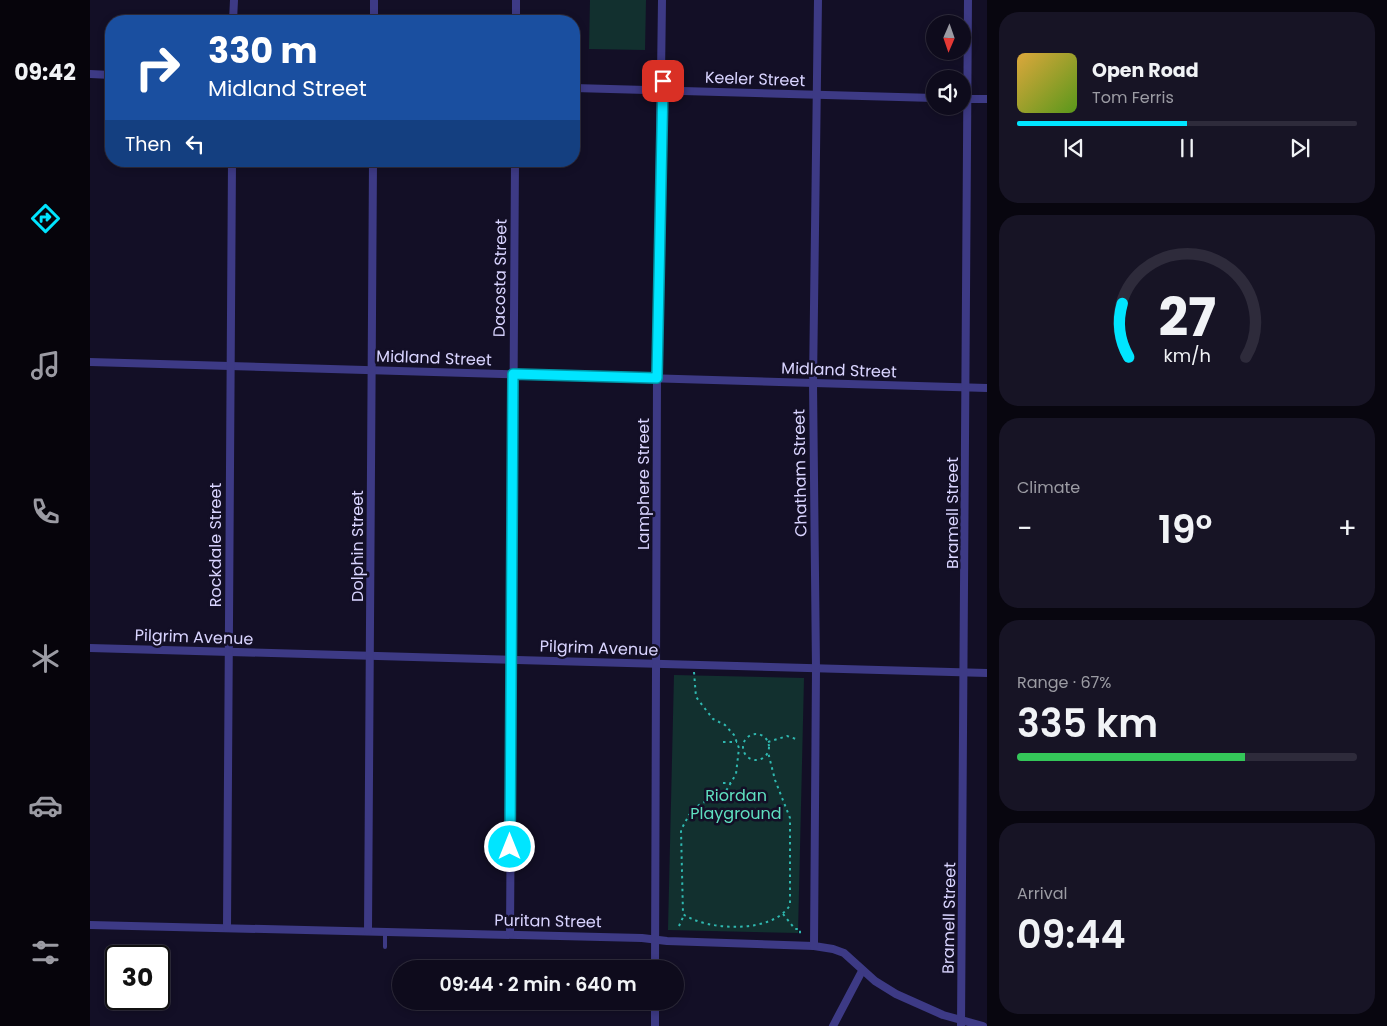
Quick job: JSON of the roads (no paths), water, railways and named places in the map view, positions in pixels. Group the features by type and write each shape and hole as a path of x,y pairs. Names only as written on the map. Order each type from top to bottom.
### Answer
{"street":[{"path":"233,15 234,0"},
{"path":"374,0 374,15"},
{"path":"516,0 516,15"},
{"name":"Lamphere Street","path":"655,960 657,378 662,0"},
{"name":"Chatham Street","path":"814,946 816,669 813,383 818,0"},
{"name":"Bramell Street","path":"966,70 968,0"},
{"path":"90,74 105,75"},
{"name":"Keeler Street","path":"580,88 926,98"},
{"path":"971,99 987,99"},
{"name":"Bramell Street","path":"961,1023 965,673 965,115"},
{"name":"Rockdale Street","path":"227,928 232,167"},
{"name":"Dolphin Street","path":"368,931 373,167"},
{"name":"Dacosta Street","path":"510,934 515,167"},
{"name":"Midland Street","path":"90,362 987,388"},
{"name":"Pilgrim Avenue","path":"90,648 987,673"},
{"name":"Puritan Street","path":"90,925 510,934 814,946 844,953 862,971 896,994 961,1023 983,1026"},
{"path":"832,1026 862,971"},
{"path":"655,1010 655,1026"}],"lane":[{"path":"385,931 386,947"}],"park label":[{"name":"Riordan Playground","path":"736,804"}]}
